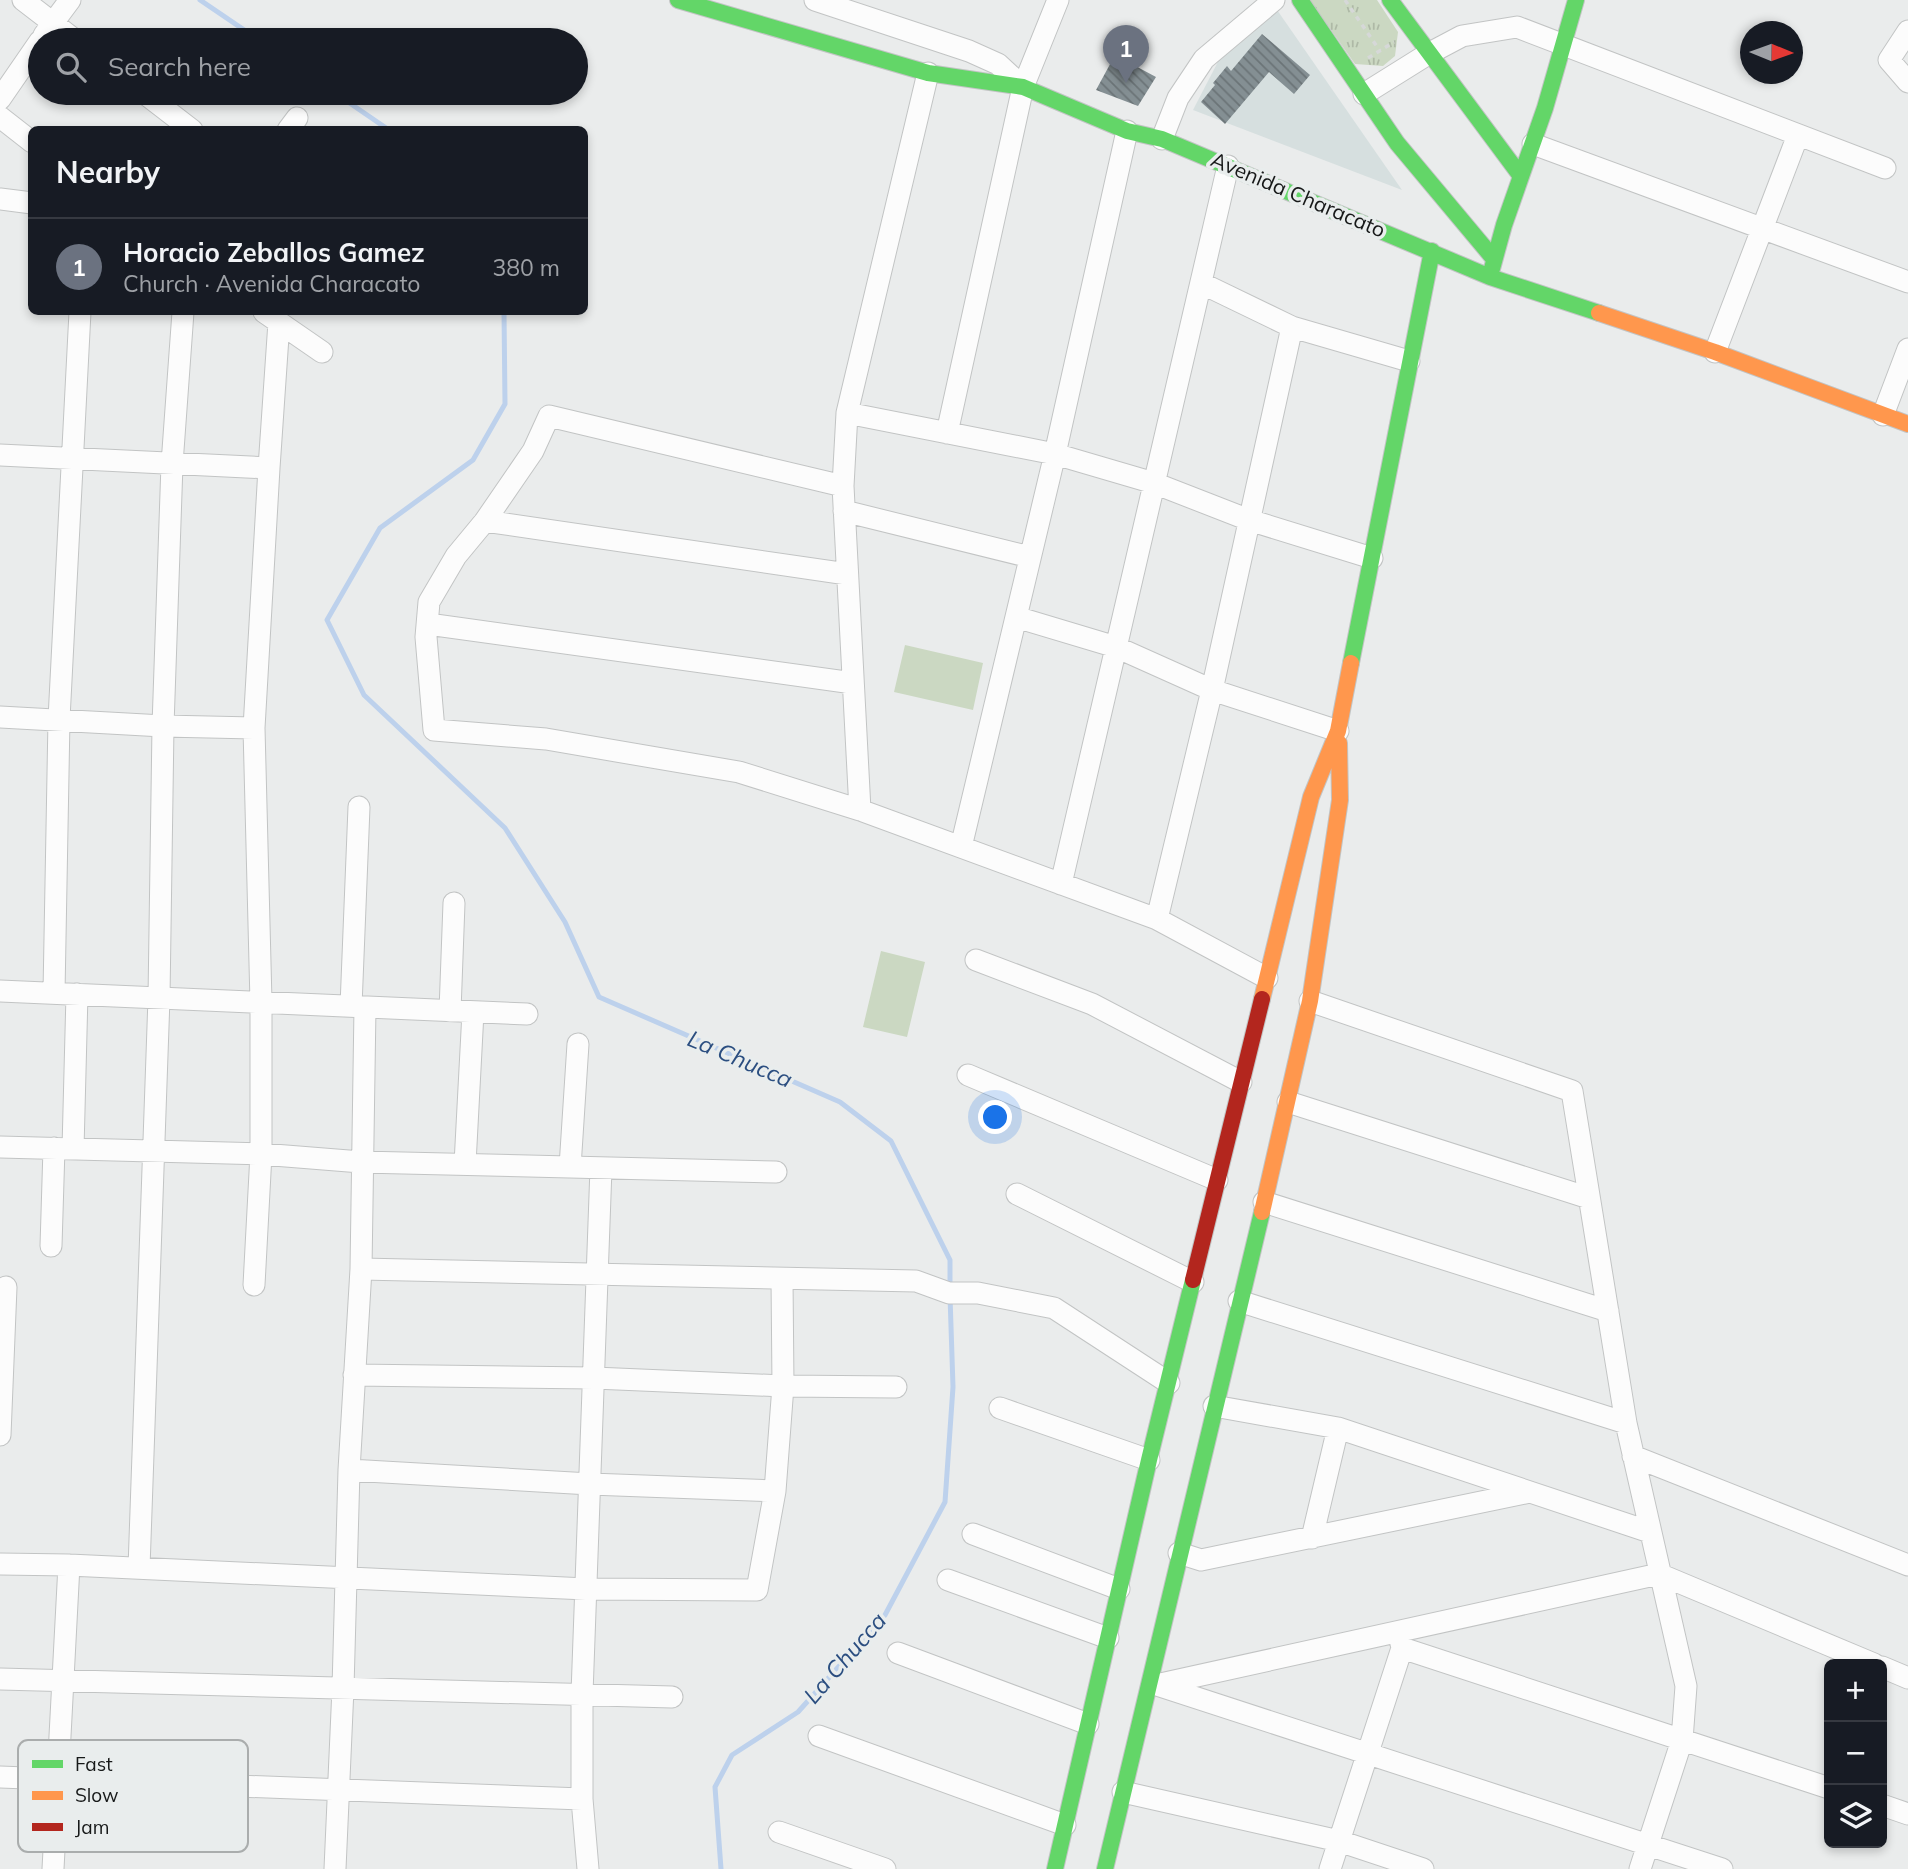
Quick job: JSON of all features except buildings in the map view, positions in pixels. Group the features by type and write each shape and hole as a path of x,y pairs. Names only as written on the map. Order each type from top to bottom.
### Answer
{"street":[{"path":"23,0 40,28"},
{"path":"49,28 70,0"},
{"name":"Avenida Characato","path":"678,0 928,73 1023,87 1127,131 1162,139 1490,277 1714,352 1908,424"},
{"path":"815,0 978,55 998,64 1023,87"},
{"path":"947,433 1023,87 1058,0"},
{"path":"1162,139 1178,98 1204,59 1274,0"},
{"path":"1300,0 1397,143 1493,258"},
{"path":"1390,0 1520,175"},
{"path":"1490,277 1493,258 1533,144 1576,0"},
{"path":"1364,94 1462,36 1517,27 1885,169"},
{"path":"1908,32 1889,60 1908,82"},
{"path":"0,99 28,58"},
{"path":"860,810 842,486 846,413 928,73"},
{"path":"160,105 187,126"},
{"path":"0,117 28,139"},
{"path":"961,847 1055,454 1127,131"},
{"path":"1714,352 1798,135"},
{"path":"1533,144 1908,282"},
{"path":"1061,884 1228,166"},
{"path":"0,200 28,202"},
{"path":"1055,1869 1119,1589 1137,1541 1149,1460 1217,1180 1240,1111 1241,1082 1311,797 1338,731 1432,251"},
{"path":"1201,283 1292,327 1409,361"},
{"path":"54,993 59,719 80,315"},
{"path":"139,1568 159,998 163,726 172,464 183,315"},
{"path":"272,317 322,352"},
{"path":"254,1285 261,1154 261,1002 254,728 268,468 272,317"},
{"path":"1157,919 1212,690 1292,327"},
{"path":"1883,415 1908,349"},
{"path":"846,413 1055,454 1154,482 1250,520 1372,558"},
{"path":"842,486 549,416 533,451 485,521 456,556 429,602 426,638 434,730 545,738 726,770 860,810 1157,919 1267,978"},
{"path":"0,455 268,468"},
{"path":"844,511 1030,557"},
{"path":"485,521 847,574"},
{"path":"1016,617 1116,647 1212,690 1338,731"},
{"path":"428,624 853,683"},
{"path":"0,718 254,728"},
{"path":"1105,1869 1153,1684 1173,1551 1214,1406 1264,1202 1280,1114 1310,1001 1340,800 1338,731"},
{"path":"335,1869 349,1470 361,1269 359,807"},
{"path":"450,1011 454,903"},
{"path":"976,960 1092,1004 1241,1082"},
{"path":"0,991 527,1014"},
{"path":"51,1246 63,1149 76,994"},
{"path":"1310,1001 1572,1091 1626,1423 1685,1686 1682,1740 1640,1869"},
{"path":"465,1164 472,1012"},
{"path":"570,1167 578,1044"},
{"path":"968,1075 1217,1180"},
{"path":"1280,1114 1589,1198"},
{"path":"0,1147 261,1154 361,1162 776,1172"},
{"path":"588,1869 582,1799 582,1694 601,1168"},
{"path":"1017,1194 1193,1282"},
{"path":"1264,1202 1608,1311"},
{"path":"361,1269 916,1281 949,1293 978,1293 1054,1308 1169,1383"},
{"path":"0,1564 586,1588 758,1590 775,1491 783,1387 782,1279"},
{"path":"0,1435 6,1287"},
{"path":"1239,1301 1626,1423"},
{"path":"354,1375 594,1378 783,1387 896,1387"},
{"path":"1214,1406 1338,1428 1650,1532"},
{"path":"1000,1408 1149,1460"},
{"path":"1312,1538 1338,1428"},
{"path":"1633,1456 1908,1566"},
{"path":"349,1470 590,1484 775,1491"},
{"path":"1173,1551 1200,1560 1530,1492"},
{"path":"973,1534 1119,1589"},
{"path":"60,1740 69,1565"},
{"path":"1153,1684 1400,1640 1659,1573 1862,1659"},
{"path":"948,1580 1108,1637"},
{"path":"1400,1640 1682,1740 1824,1786"},
{"path":"1330,1869 1368,1753 1400,1640"},
{"path":"898,1653 1088,1724"},
{"path":"1887,1669 1908,1678"},
{"path":"0,1679 672,1697"},
{"path":"1153,1684 1722,1869"},
{"path":"819,1736 1065,1825"},
{"path":"0,1777 18,1778"},
{"path":"248,1787 582,1799"},
{"path":"1123,1792 1339,1841 1423,1869"},
{"path":"1887,1807 1908,1814"},
{"path":"779,1832 885,1869"}],"path":[{"path":"1345,0 1380,51"},
{"path":"1348,70 1411,30"}],"shaded area":[{"path":"1275,7 1402,190 1193,110 1222,54"}],"green space":[{"path":"1310,0 1377,0 1398,32 1395,56 1383,66 1355,64"},
{"path":"905,645 983,663 973,710 894,692"},
{"path":"881,951 925,962 907,1037 863,1027"}],"waterway":[{"name":"La Chucca","path":"200,0 241,28"},
{"name":"La Chucca","path":"353,105 383,126"},
{"name":"La Chucca","path":"504,315 505,404 473,460 380,528 327,620 364,695 505,828 565,922 599,997 840,1102 891,1141 950,1260 950,1286"},
{"name":"La Chucca","path":"721,1869 715,1787 732,1755 798,1712 885,1615 945,1502 953,1387 950,1296"}],"traffic: fast":[{"path":"678,0 928,73 1023,87 1127,131 1162,139 1490,277 1599,313"},
{"path":"1300,0 1397,143 1494,259"},
{"path":"1390,0 1520,175"},
{"path":"1490,276 1504,225 1545,108 1576,0"},
{"path":"1351,663 1432,251"},
{"path":"1105,1869 1262,1212"},
{"path":"1055,1869 1193,1280"}],"traffic: slow":[{"path":"1599,313 1715,352 1908,424"},
{"path":"1262,999 1311,797 1338,731 1351,663"},
{"path":"1262,1212 1310,1001 1340,800 1339,743"}],"traffic: jam":[{"path":"1193,1280 1262,999"}],"place":[{"name":"Horacio Zeballos Gamez","path":"1126,83"}]}
